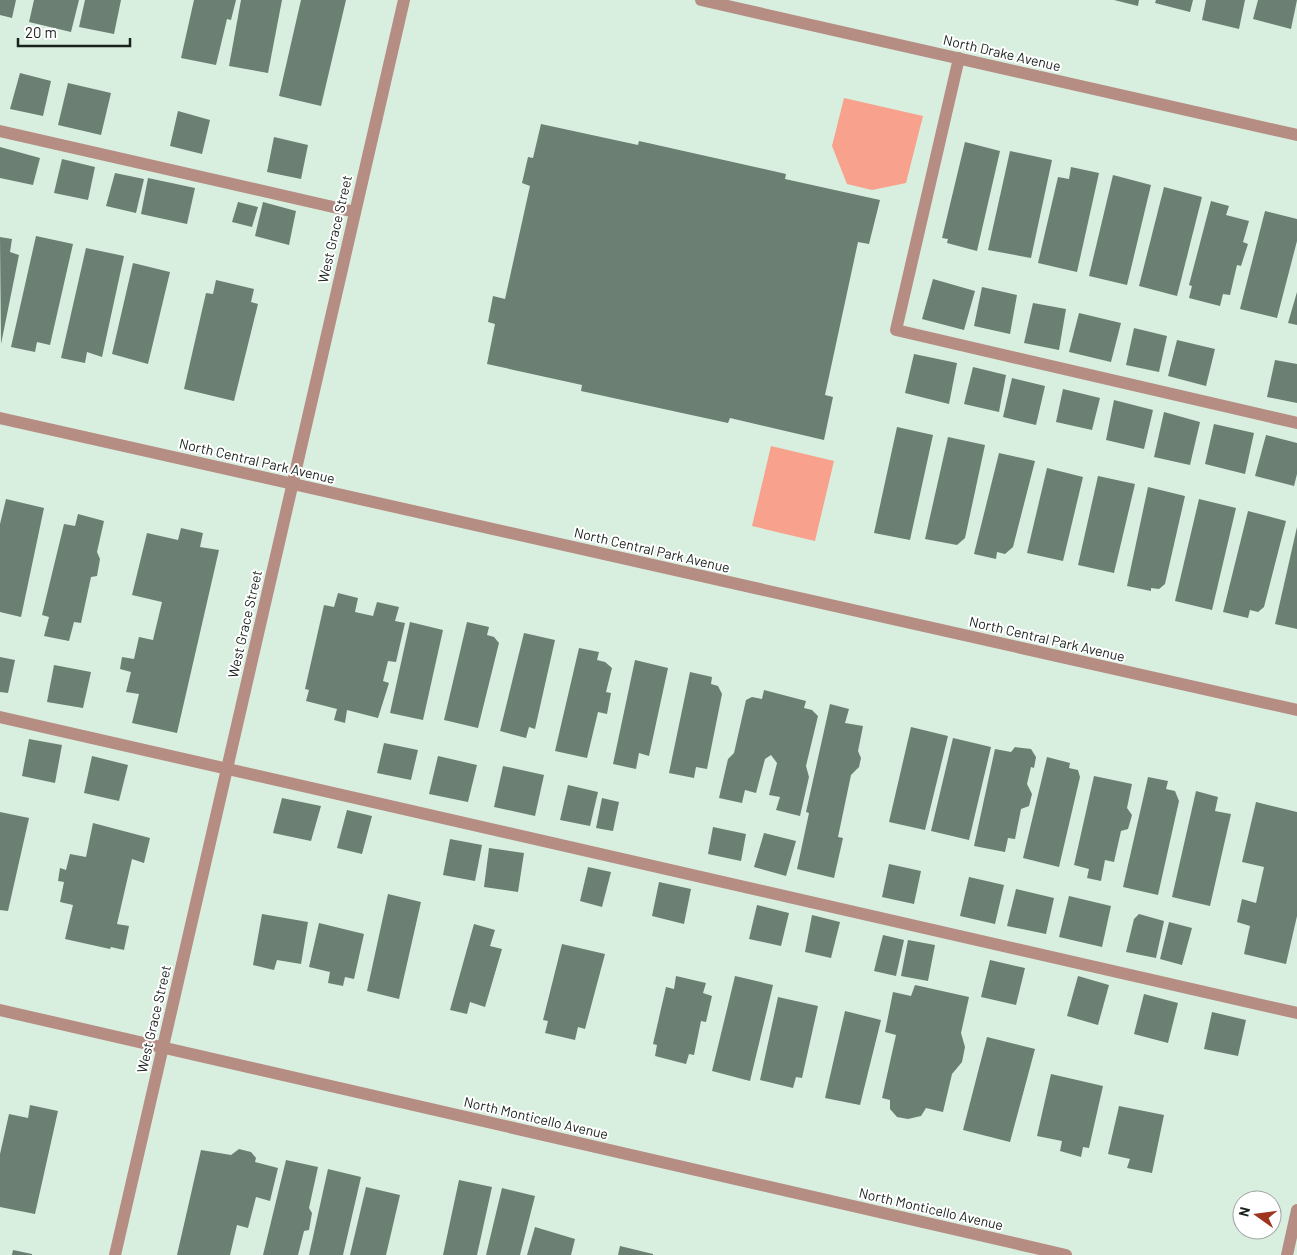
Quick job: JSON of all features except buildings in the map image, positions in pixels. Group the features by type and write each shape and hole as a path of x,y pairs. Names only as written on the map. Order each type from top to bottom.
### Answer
{"street":[{"name":"West Grace Street","path":"115,1255 404,0"},
{"name":"North Drake Avenue","path":"701,0 1297,135"},
{"path":"959,58 896,330 1297,423"},
{"path":"0,131 355,212"},
{"name":"North Central Park Avenue","path":"0,418 1297,710"},
{"path":"0,717 1297,1013"},
{"name":"North Monticello Avenue","path":"0,1010 1066,1255"},
{"path":"1287,1255 1297,1210"}],"shaded area":[{"path":"844,98 923,116 906,183 872,190 847,184 832,146"},
{"path":"771,446 834,461 815,541 752,526"}]}
